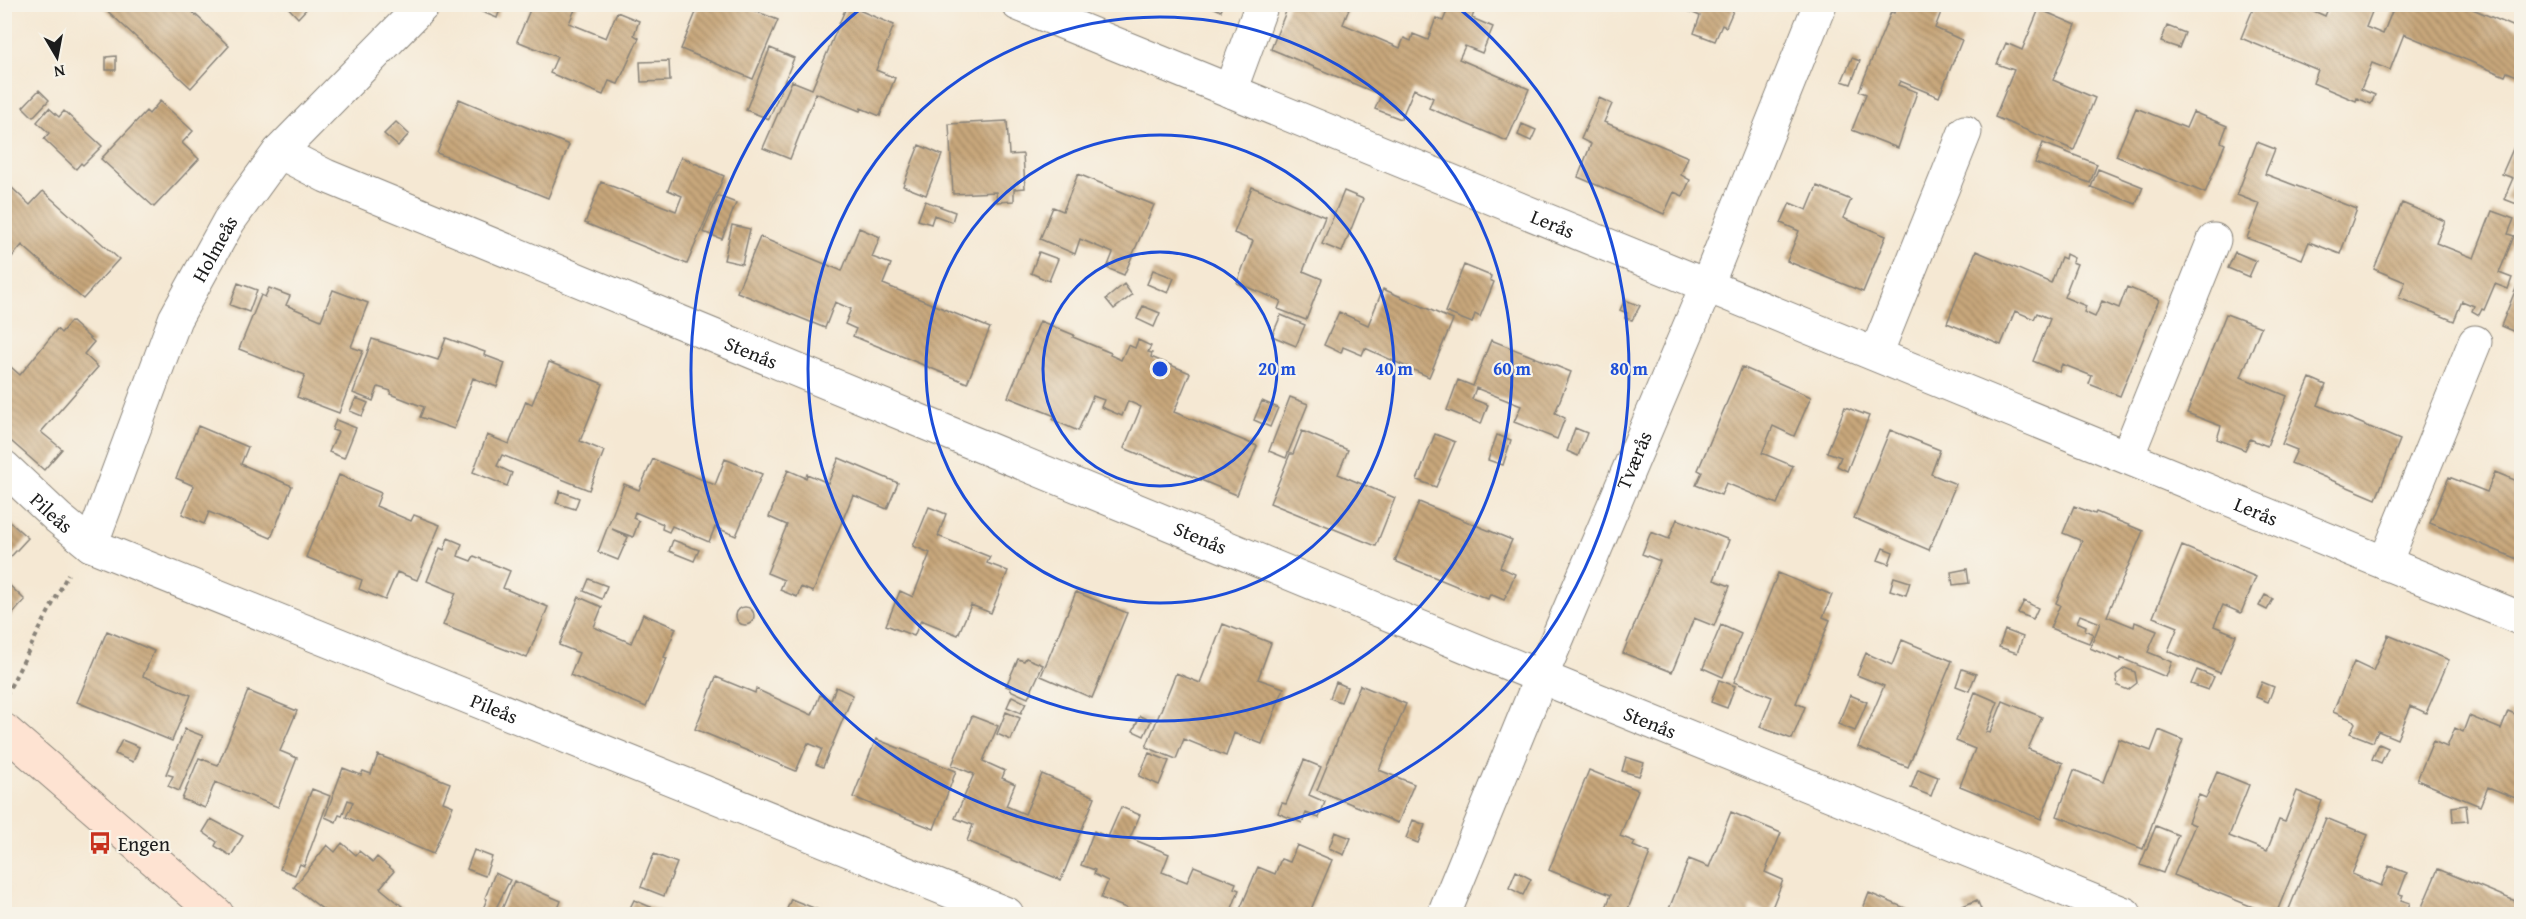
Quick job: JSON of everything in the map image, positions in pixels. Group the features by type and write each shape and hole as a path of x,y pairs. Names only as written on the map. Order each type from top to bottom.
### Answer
{"street":[{"name":"Holmeås","path":"91,545 175,319 229,221 279,152 424,4"},
{"path":"1230,91 1262,4"},
{"name":"Tværås","path":"1444,915 1541,677 1707,285 1820,4"},
{"name":"Lerås","path":"1037,8 1230,91 2522,619"},
{"path":"1876,354 1965,132"},
{"name":"Stenås","path":"279,152 338,180 1541,677 2125,915"},
{"path":"2127,457 2214,240"},
{"path":"2385,563 2475,342"},
{"name":"Pileås","path":"4,467 58,518 91,545 1007,915"},
{"path":"4,729 217,915"}],"path":[{"path":"4,698 76,560 91,545"}],"building":[{"path":"100,4 184,4 229,46 191,88"},
{"path":"285,4 311,4 298,18"},
{"path":"483,4 502,4 497,18 480,11"},
{"path":"1206,4 1224,4 1221,11"},
{"path":"1289,4 1351,4 1343,24 1400,48 1404,38 1411,41 1413,34 1428,40 1436,18 1443,21 1450,4 1463,4 1475,9 1472,18 1493,27 1482,53 1465,46 1459,59 1529,89 1507,141 1429,108 1433,98 1414,89 1401,119 1375,109 1381,95 1271,49"},
{"path":"1672,4 1736,4 1726,27 1722,25 1715,41 1694,33 1700,16"},
{"path":"1897,4 1944,4 1935,28 1962,40 1939,97 1900,81 1898,85 1917,92 1898,148 1852,130 1866,94 1859,91 1891,12 1894,13"},
{"path":"2255,4 2298,4 2325,16 2330,4 2355,4 2372,12 2366,27 2383,34 2395,4 2461,4 2522,30 2522,78 2507,72 2505,76 2404,34 2390,70 2372,63 2361,89 2375,95 2371,104 2357,98 2356,101 2313,83 2318,70 2241,38"},
{"path":"532,5 577,5 569,23 606,38 617,12 639,21 634,35 639,38 618,84 609,81 603,95 550,73 557,57 517,41"},
{"path":"699,5 740,5 778,20 753,79 681,49"},
{"path":"847,5 894,25 876,70 895,78 880,116 861,108 860,111 816,93 790,159 763,148 792,81 812,89"},
{"path":"2039,9 2076,25 2053,80 2095,98 2074,150 1995,117 2014,70 1997,64 2006,43 2022,50"},
{"path":"2167,26 2185,33 2179,48 2161,42"},
{"path":"770,48 794,58 769,119 746,110"},
{"path":"116,56 116,70 106,70 106,57"},
{"path":"1852,58 1860,61 1851,84 1842,81"},
{"path":"669,61 670,81 641,82 640,62"},
{"path":"39,90 49,100 33,117 23,107"},
{"path":"1599,98 1612,104 1604,122 1688,157 1681,175 1690,180 1683,196 1674,192 1664,214 1578,177 1591,144 1581,139"},
{"path":"459,99 569,145 548,198 437,153"},
{"path":"160,101 193,131 182,143 199,159 154,207 101,159 146,111 149,114"},
{"path":"49,108 59,117 64,111 102,146 76,169 44,139 49,133 37,122"},
{"path":"2136,108 2186,128 2193,112 2227,126 2221,142 2225,144 2205,193 2116,156"},
{"path":"1007,121 1009,155 1023,154 1025,188 1014,189 1014,201 997,202 996,192 953,194 949,124"},
{"path":"396,122 409,134 398,146 384,134"},
{"path":"1522,124 1536,130 1531,141 1518,135"},
{"path":"2522,128 2522,206 2504,199 2513,178 2502,174"},
{"path":"2257,142 2275,149 2265,174 2357,209 2340,254 2309,242 2302,259 2247,238 2260,204 2237,195"},
{"path":"2043,143 2097,164 2090,183 2035,163"},
{"path":"919,145 942,155 926,195 903,186"},
{"path":"681,157 724,176 687,264 585,223 601,182 676,211 682,196 668,190"},
{"path":"2098,169 2143,187 2136,204 2091,187"},
{"path":"1078,174 1154,205 1124,275 1107,268 1113,253 1080,239 1075,254 1040,239 1053,207 1063,211"},
{"path":"10,186 30,205 43,191 119,259 83,299 22,245 11,258 4,252 4,193"},
{"path":"1817,186 1851,200 1843,218 1886,236 1863,292 1787,261 1799,231 1781,223 1790,203 1807,210"},
{"path":"1252,187 1325,217 1303,271 1322,279 1306,320 1278,309 1281,301 1237,283 1253,241 1234,233"},
{"path":"1344,191 1363,199 1342,252 1322,244"},
{"path":"718,196 736,203 722,239 703,232"},
{"path":"925,201 955,212 952,222 934,215 931,224 918,220"},
{"path":"2402,203 2445,221 2436,243 2474,258 2492,211 2514,219 2508,234 2514,236 2499,273 2512,278 2508,289 2495,284 2484,310 2482,309 2479,315 2472,311 2474,306 2462,301 2454,321 2399,298 2405,282 2374,269"},
{"path":"732,225 750,229 742,264 724,260"},
{"path":"859,228 880,237 872,257 891,264 883,284 990,328 967,383 853,336 856,329 845,324 851,309 835,302 825,328 737,292 760,237 842,271"},
{"path":"1976,251 2051,283 2061,257 2065,259 2066,254 2074,258 2072,262 2077,264 2064,297 2086,306 2084,312 2095,317 2102,301 2119,308 2127,287 2159,300 2120,396 2089,384 2092,376 2062,364 2059,372 2033,361 2050,319 2037,313 2034,319 2015,311 2001,345 1947,323"},
{"path":"1039,252 1058,259 1049,281 1031,273"},
{"path":"2235,252 2256,261 2249,277 2228,268"},
{"path":"1464,265 1491,276 1490,280 1494,282 1480,317 1475,314 1472,323 1445,312"},
{"path":"1153,270 1174,278 1168,293 1147,284"},
{"path":"2522,276 2522,335 2501,326"},
{"path":"238,283 257,290 249,312 230,305"},
{"path":"1124,284 1132,295 1114,309 1106,299"},
{"path":"269,288 290,296 286,305 321,320 333,290 368,303 351,347 363,351 339,413 297,397 305,375 239,349 261,295 265,297"},
{"path":"1383,289 1453,320 1429,377 1365,348 1362,355 1343,347 1341,353 1324,345 1339,312 1368,325"},
{"path":"1625,300 1640,306 1632,320 1625,318 1627,313 1620,310"},
{"path":"1143,306 1160,313 1154,327 1137,319"},
{"path":"2226,314 2261,327 2241,377 2287,396 2267,446 2250,439 2245,450 2217,439 2221,426 2187,413"},
{"path":"1281,315 1305,325 1296,346 1272,336"},
{"path":"71,321 94,342 84,354 98,367 41,432 62,449 44,470 4,435 4,361 20,375 57,329 61,333"},
{"path":"1040,321 1074,335 1073,337 1111,353 1110,355 1121,360 1128,345 1135,348 1138,340 1151,346 1148,352 1152,353 1151,357 1190,373 1174,412 1257,446 1237,495 1124,448 1141,407 1128,401 1122,416 1101,407 1104,400 1093,396 1078,431 1053,420 1055,416 1008,397"},
{"path":"446,338 485,352 484,355 505,363 497,387 473,378 454,429 420,417 424,407 390,394 391,391 378,387 373,401 353,393 372,339 438,360"},
{"path":"1491,340 1571,372 1555,413 1565,418 1557,439 1514,422 1521,406 1476,388 1472,399 1488,405 1481,424 1447,410 1458,380 1473,386"},
{"path":"549,362 603,384 580,441 604,451 589,490 502,455 497,466 512,473 507,486 473,472 487,435 509,444 526,401 532,404"},
{"path":"1742,367 1811,397 1794,436 1773,426 1762,453 1793,466 1777,504 1726,483 1721,495 1696,485 1702,472 1698,470"},
{"path":"2310,378 2326,385 2318,405 2400,440 2376,499 2291,463 2297,450 2282,444"},
{"path":"1290,397 1308,404 1286,458 1269,451"},
{"path":"356,398 368,403 362,416 350,411"},
{"path":"1262,401 1278,408 1270,427 1254,420"},
{"path":"1845,407 1869,416 1847,471 1837,466 1841,457 1827,452"},
{"path":"336,420 356,428 344,458 329,452 338,432 332,430"},
{"path":"198,426 248,447 241,464 292,486 271,538 209,512 204,524 182,514 194,486 176,478"},
{"path":"1575,428 1587,433 1578,456 1567,451"},
{"path":"1890,430 1940,450 1931,474 1956,484 1929,550 1854,518"},
{"path":"1302,431 1348,450 1338,474 1395,498 1376,546 1270,503"},
{"path":"1435,434 1455,442 1436,487 1417,480"},
{"path":"1497,435 1511,440 1503,465 1488,460"},
{"path":"839,458 898,483 887,509 853,495 813,592 801,587 797,597 780,590 784,580 767,573 787,525 769,517 788,470 806,478 807,474 828,483"},
{"path":"653,459 715,485 725,459 762,474 736,536 715,527 709,542 672,526 669,532 662,529 663,524 635,512 633,518 639,521 633,537 612,529 628,537 618,560 598,552 624,484 639,490"},
{"path":"2495,472 2522,483 2522,548 2517,559 2430,523 2449,477 2487,492"},
{"path":"339,475 381,493 376,506 411,521 414,515 440,525 417,580 397,572 385,600 359,589 362,580 306,557"},
{"path":"560,491 579,498 575,509 556,503"},
{"path":"1419,502 1512,540 1500,567 1515,574 1504,600 1490,594 1488,599 1395,561"},
{"path":"2074,506 2095,514 2096,512 2143,531 2107,616 2134,627 2135,622 2157,631 2148,652 2172,662 2166,677 2090,648 2100,623 2080,615 2077,622 2086,626 2085,630 2093,634 2089,643 2050,628 2060,605 2056,603 2082,541 2063,533"},
{"path":"929,507 946,514 938,536 990,557 987,563 1008,571 991,613 971,605 958,635 921,620 914,636 886,625 900,591 913,597 930,553 913,546"},
{"path":"4,517 28,538 4,564"},
{"path":"1677,519 1729,540 1714,580 1730,586 1714,626 1694,618 1672,672 1623,653 1660,561 1642,554 1651,532 1669,539"},
{"path":"448,538 462,544 458,556 471,561 474,556 510,571 503,588 548,607 527,658 443,625 456,593 427,581 440,548 444,550"},
{"path":"673,540 699,550 694,561 669,551"},
{"path":"2182,546 2256,577 2241,613 2223,605 2214,626 2236,635 2220,673 2168,651 2178,627 2153,617"},
{"path":"1883,548 1893,552 1889,564 1878,560"},
{"path":"1967,569 1969,583 1953,585 1951,572"},
{"path":"1778,573 1832,595 1823,617 1830,620 1796,703 1805,707 1792,739 1760,727 1772,697 1734,682"},
{"path":"1894,577 1910,582 1906,595 1890,590"},
{"path":"589,579 607,586 602,599 584,591"},
{"path":"5,581 25,600 5,622"},
{"path":"1076,592 1127,613 1092,698 1041,676"},
{"path":"2265,595 2273,599 2267,610 2259,606"},
{"path":"579,597 602,607 594,627 631,643 643,614 676,628 664,657 667,658 646,707 570,675 579,653 559,645"},
{"path":"2024,601 2038,608 2033,619 2018,613"},
{"path":"745,607 751,610 754,616 751,622 745,625 739,622 736,616 739,610"},
{"path":"1223,624 1271,643 1258,679 1284,688 1262,744 1234,733 1226,756 1184,739 1176,759 1146,747 1176,673 1200,683"},
{"path":"1721,625 1741,634 1723,677 1703,668"},
{"path":"2005,630 2023,637 2017,653 1999,647"},
{"path":"107,631 154,651 143,676 191,695 172,741 77,702"},
{"path":"2388,635 2449,660 2426,713 2411,706 2397,739 2378,731 2373,742 2350,733 2355,723 2353,720 2333,712 2354,662 2373,671"},
{"path":"1902,640 1952,661 1908,767 1858,747 1884,686 1857,675 1866,653 1892,665"},
{"path":"1026,658 1043,665 1028,698 1006,686 1018,659 1024,661"},
{"path":"2125,668 2135,672 2137,683 2128,690 2118,686 2116,675"},
{"path":"1962,669 1976,674 1969,691 1956,686"},
{"path":"2197,670 2214,677 2208,690 2191,684"},
{"path":"716,677 755,693 756,689 812,715 820,695 831,700 836,687 853,695 823,767 816,764 822,749 808,743 796,771 695,729"},
{"path":"1719,680 1735,686 1727,708 1711,702"},
{"path":"1336,682 1347,687 1341,702 1330,698"},
{"path":"2262,682 2274,687 2268,702 2256,697"},
{"path":"1360,685 1406,704 1379,770 1414,784 1398,823 1317,790"},
{"path":"248,691 297,711 280,751 297,758 278,807 215,782 205,808 182,799 199,758 218,765"},
{"path":"1975,692 1998,702 1986,732 1990,733 2003,701 2042,717 2028,749 2063,763 2041,819 1960,786 1975,749 1956,741"},
{"path":"1850,695 1867,702 1855,731 1838,724"},
{"path":"1012,696 1026,703 1021,713 1007,707"},
{"path":"2508,711 2522,717 2522,792 2518,799 2488,787 2480,806 2417,780 2433,741 2447,747 2455,728 2463,732 2469,716 2501,729"},
{"path":"1006,712 1020,718 1011,740 997,734"},
{"path":"972,716 998,726 983,761 1005,771 1002,778 1015,784 1006,806 1025,814 1042,774 1095,797 1061,880 967,841 973,825 955,818 974,774 952,765"},
{"path":"1140,716 1151,721 1144,736 1133,731"},
{"path":"185,729 203,736 179,791 168,786 173,776 166,774"},
{"path":"2159,730 2183,740 2143,849 2057,816 2074,770 2103,782 2119,739 2151,751"},
{"path":"876,739 956,771 934,829 853,797"},
{"path":"122,740 139,747 133,762 115,754"},
{"path":"2379,744 2388,748 2381,763 2372,759"},
{"path":"1149,753 1169,761 1159,785 1139,776"},
{"path":"378,755 450,783 443,802 453,806 433,854 346,817 353,802 348,800 342,816 339,815 336,822 325,817 343,768 361,775 363,771 371,774"},
{"path":"1626,757 1644,763 1639,776 1622,771"},
{"path":"1304,760 1321,767 1309,795 1325,802 1319,818 1306,813 1302,823 1278,813 1282,803 1286,804"},
{"path":"1918,769 1938,777 1931,796 1911,788"},
{"path":"1589,770 1638,790 1620,836 1635,842 1633,846 1650,853 1626,914 1616,914 1605,910 1611,895 1549,870"},
{"path":"2217,772 2249,785 2229,836 2267,851 2279,820 2285,822 2297,791 2322,801 2276,914 2270,914 2174,875 2195,825 2188,822 2199,795 2206,798"},
{"path":"312,789 330,796 304,866 300,864 295,875 280,869"},
{"path":"2466,805 2468,821 2453,822 2452,807"},
{"path":"1121,807 1140,815 1130,838 1169,854 1162,872 1187,882 1194,866 1236,883 1234,888 1239,890 1231,911 1226,909 1223,914 1141,914 1101,898 1108,881 1094,874 1095,870 1081,865 1094,831 1108,837"},
{"path":"1731,812 1781,833 1765,872 1783,880 1770,913 1751,906 1748,914 1667,914 1689,859 1709,867"},
{"path":"2326,818 2368,835 2352,874 2381,886 2389,866 2407,873 2399,894 2403,895 2401,900 2410,903 2406,914 2303,914 2289,909"},
{"path":"211,819 243,836 231,856 215,846 217,842 203,832"},
{"path":"1413,820 1425,825 1418,843 1406,838"},
{"path":"2156,826 2178,835 2163,873 2140,865"},
{"path":"1335,832 1351,838 1344,855 1329,848"},
{"path":"342,843 356,855 359,851 373,862 377,857 394,871 380,888 402,906 395,914 329,914 294,887 327,845 335,852"},
{"path":"1297,845 1332,860 1309,914 1238,914 1258,867 1275,874 1281,859 1290,862"},
{"path":"474,850 492,857 485,876 467,869"},
{"path":"654,854 677,863 664,896 641,887"},
{"path":"2438,869 2515,901 2519,889 2522,890 2522,914 2419,914"},
{"path":"1516,871 1531,879 1523,895 1509,888"},
{"path":"495,873 510,880 493,914 489,914 482,911"},
{"path":"514,881 561,901 556,914 500,914"},
{"path":"1869,893 1917,913 1861,914"},
{"path":"791,899 829,914 785,914"},
{"path":"634,900 667,914 627,914"},
{"path":"1977,900 1981,909 1967,914 1963,906"}],"place":[{"name":"Engen","path":"100,843"}]}
